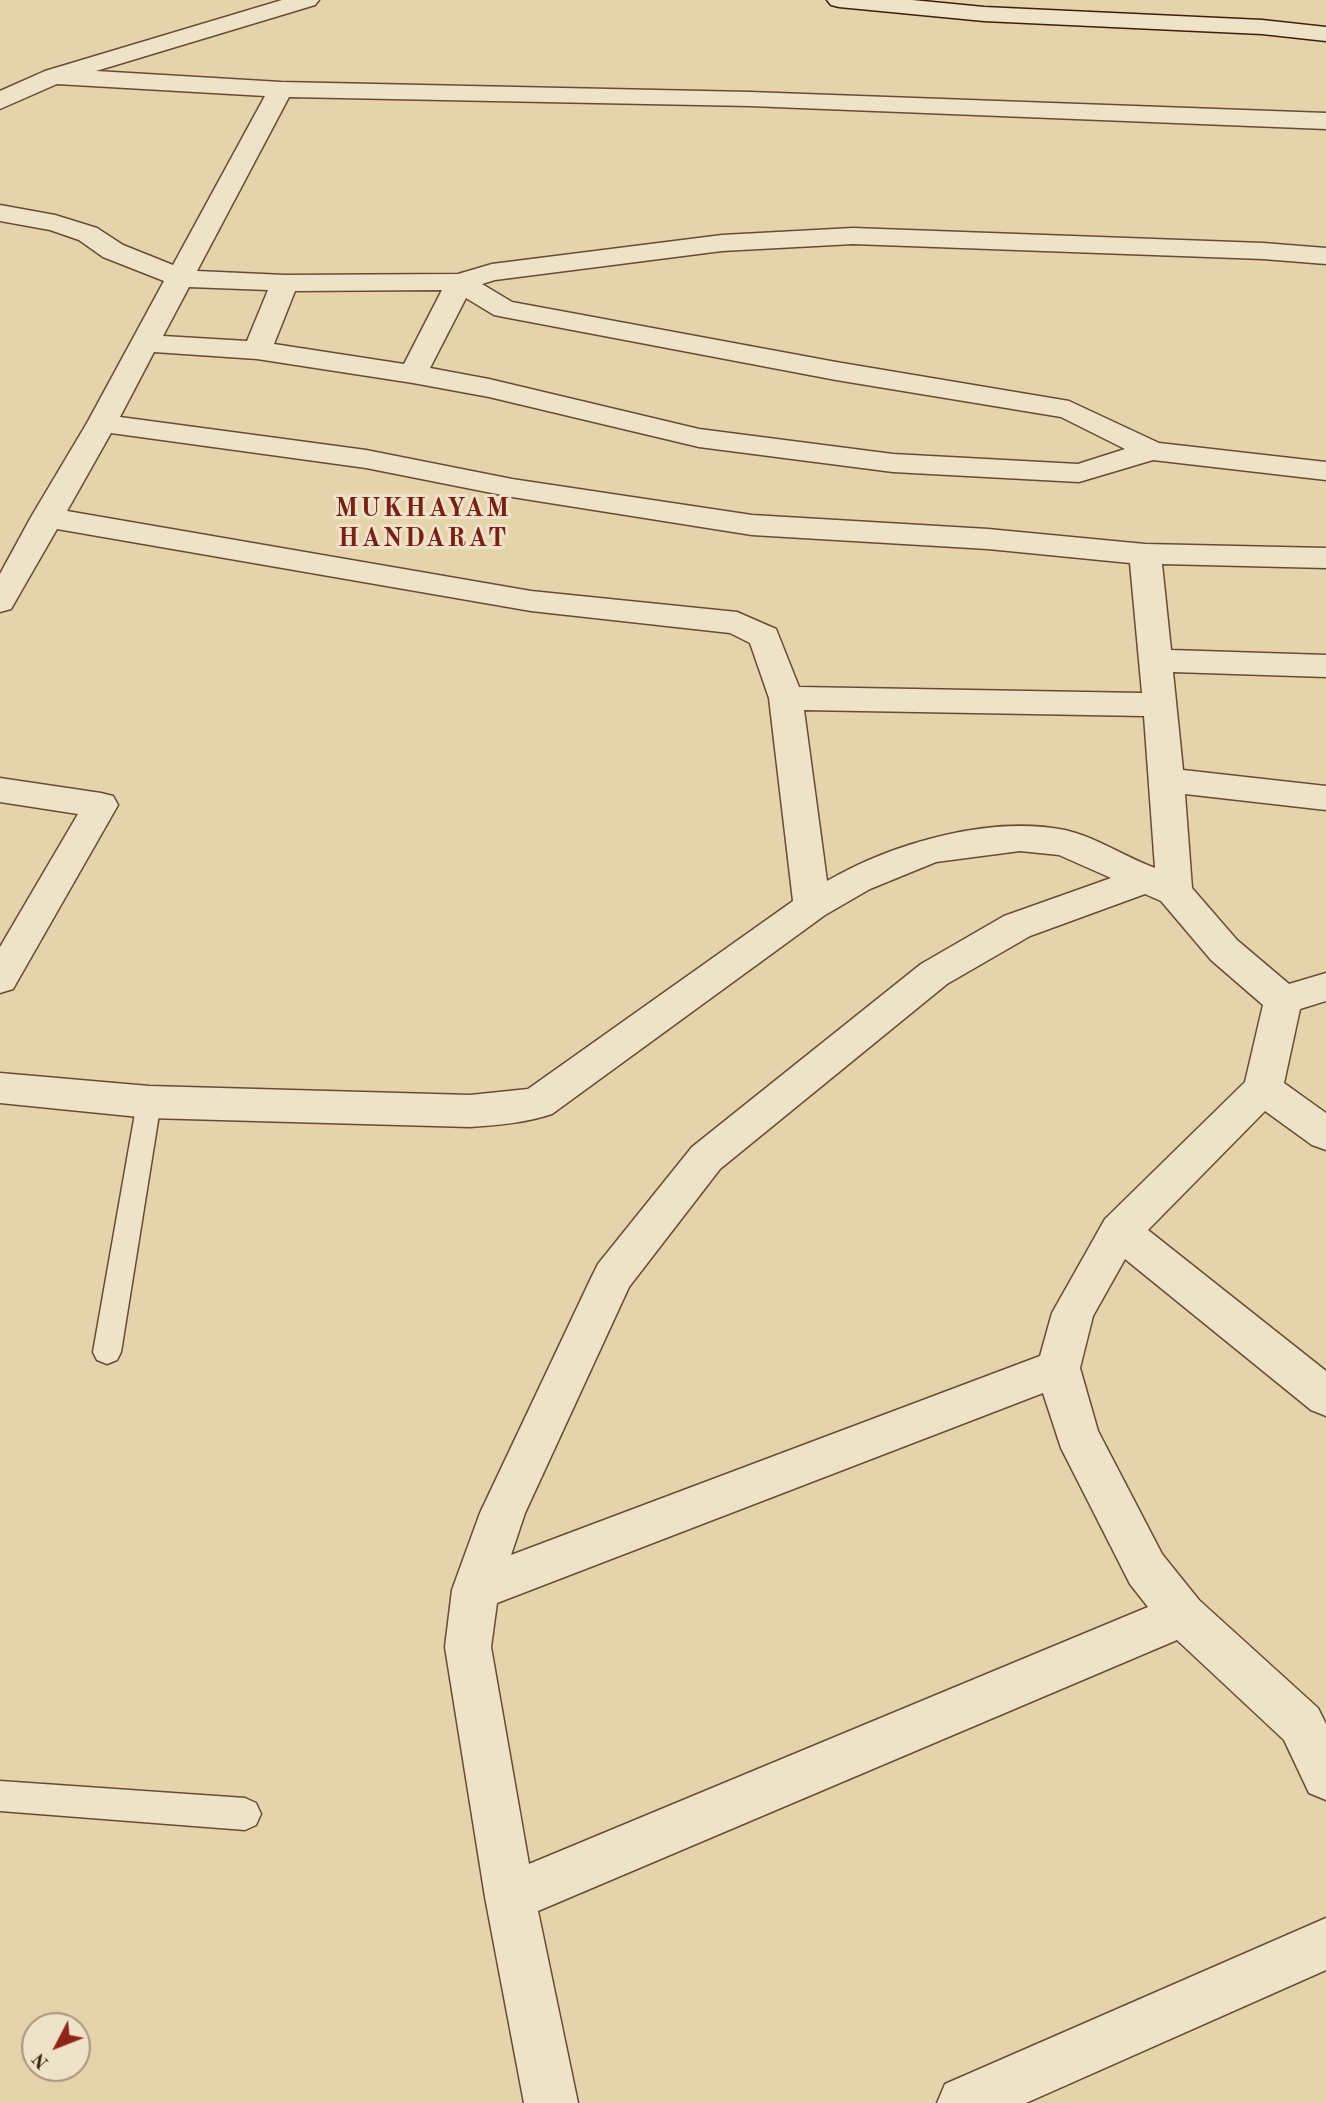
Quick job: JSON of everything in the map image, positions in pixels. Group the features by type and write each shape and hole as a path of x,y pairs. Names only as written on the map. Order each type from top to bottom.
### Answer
{"street":[{"path":"0,102 12,87 307,0"},
{"path":"839,0 984,14 1262,27 1326,34"},
{"path":"1123,20 1326,49"},
{"path":"54,76 281,89 711,98 1326,121"},
{"path":"0,603 46,517 102,423 281,89"},
{"path":"0,213 55,223 88,233 113,251 181,278 285,283 460,282 492,272 708,245 853,236 1263,251 1326,256"},
{"path":"413,374 460,282"},
{"path":"460,282 504,310 836,371 1069,410 1152,451 1326,471"},
{"path":"257,350 285,283"},
{"path":"143,343 257,350 413,374 489,388 699,438 892,463 1079,473 1152,451"},
{"path":"102,423 366,459 512,488 752,525 988,539 1145,554 1326,558"},
{"path":"46,517 531,601 737,623 764,637 786,698 812,906"},
{"path":"1145,554 1167,780 1161,886"},
{"path":"1156,660 1326,666"},
{"path":"786,698 1160,705"},
{"path":"1167,780 1326,798"},
{"path":"0,790 101,805 0,979"},
{"path":"0,1088 149,1102 470,1111 507,1109 538,1103 812,906 857,880 931,850 1020,838 1065,844 1161,886 1224,950 1283,1000"},
{"path":"551,2103 510,1897 468,1647 475,1590 503,1513 614,1276 706,1158 934,974 1017,926 1161,886"},
{"path":"1283,1000 1326,987"},
{"path":"1283,1000 1263,1089 1120,1231 1073,1313 1058,1368 1077,1434 1146,1569 1183,1615 1301,1724 1326,1776"},
{"path":"1263,1089 1326,1134"},
{"path":"1120,1231 1326,1397"},
{"path":"475,1590 1058,1368"},
{"path":"510,1897 1183,1615"},
{"path":"964,2103 1326,1944"}],"lane":[{"path":"107,1352 149,1102"},
{"path":"0,1796 245,1814"}],"district":[{"name":"MUKHAYAM HANDARAT","path":"423,524"}]}
